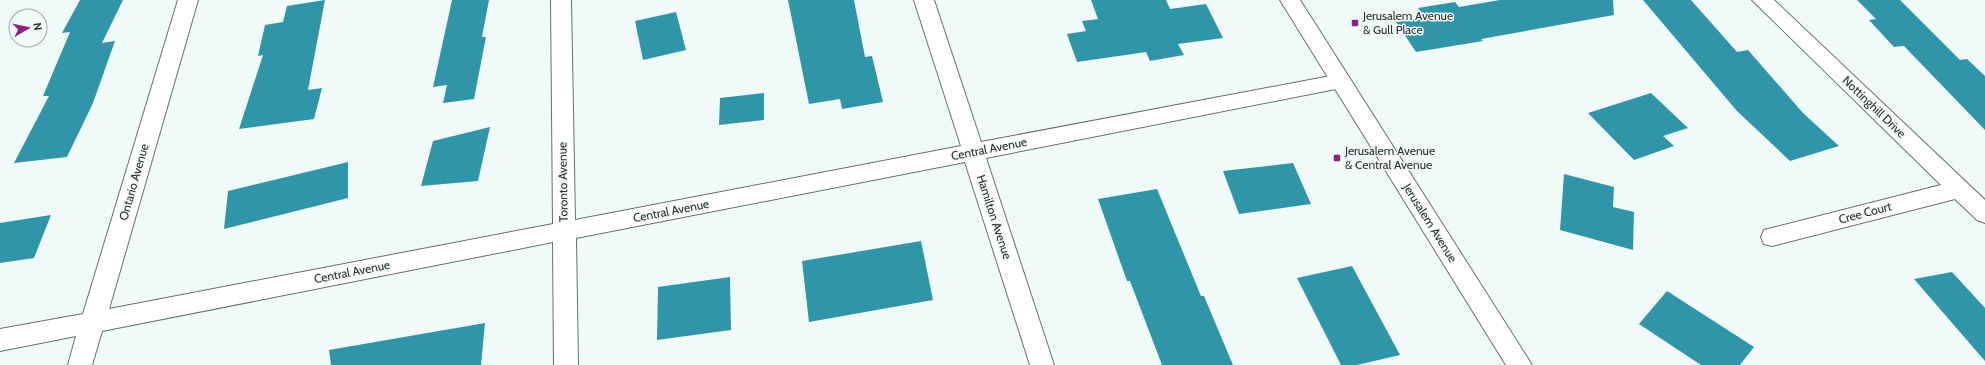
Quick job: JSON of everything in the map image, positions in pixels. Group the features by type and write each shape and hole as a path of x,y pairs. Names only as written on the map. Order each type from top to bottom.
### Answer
{"street":[{"name":"Ontario Avenue","path":"80,365 188,0"},
{"name":"Toronto Avenue","path":"561,0 566,365"},
{"name":"Hamilton Avenue","path":"924,0 1042,365"},
{"name":"Jerusalem Avenue","path":"1290,0 1520,365"},
{"name":"Nottinghill Drive","path":"1762,0 1985,214"},
{"name":"Central Avenue","path":"0,340 1341,81"},
{"name":"Cree Court","path":"1772,237 1958,189"}],"building":[{"path":"80,0 123,0 102,43 115,41 93,103 67,157 14,163 49,96 43,96 70,32 62,33"},
{"path":"325,0 308,90 322,88 314,119 239,129 263,55 258,56 265,25 283,22 287,6"},
{"path":"452,0 489,0 482,37 486,37 474,99 443,103 447,85 433,87"},
{"path":"788,0 854,0 865,57 872,56 883,102 842,109 840,99 809,104"},
{"path":"1091,0 1166,0 1170,9 1206,4 1223,38 1178,44 1184,55 1150,61 1146,52 1077,62 1067,34 1086,31 1082,21 1098,19"},
{"path":"1500,0 1613,0 1614,15 1481,39 1483,41 1416,52 1396,22 1425,17 1418,8 1455,2 1459,7"},
{"path":"1643,0 1691,0 1737,52 1748,50 1803,113 1839,146 1790,161 1737,111"},
{"path":"1857,0 1900,0 1960,60 1967,59 1985,76 1985,130 1904,46 1894,47 1869,20 1876,19"},
{"path":"676,12 686,50 643,60 635,21"},
{"path":"764,93 764,120 719,125 720,98"},
{"path":"1651,93 1688,128 1663,136 1674,146 1634,160 1588,113"},
{"path":"490,127 478,181 421,186 433,141"},
{"path":"348,162 348,198 224,229 228,191"},
{"path":"1293,163 1311,204 1239,214 1223,171"},
{"path":"1564,174 1614,187 1613,207 1634,212 1633,250 1560,230"},
{"path":"1157,189 1201,296 1204,296 1233,365 1162,365 1130,281 1127,281 1098,199"},
{"path":"51,215 34,258 0,263 0,223"},
{"path":"921,241 933,300 809,322 802,261"},
{"path":"1352,266 1400,355 1357,365 1341,365 1297,278"},
{"path":"1952,272 1985,308 1985,361 1914,279"},
{"path":"730,277 731,330 657,340 658,287"},
{"path":"1667,291 1754,347 1740,365 1701,365 1639,324"},
{"path":"485,323 481,365 331,365 329,350"}],"place":[{"name":"Jerusalem Avenue & Gull Place","path":"1355,23"},
{"name":"Jerusalem Avenue & Central Avenue","path":"1337,158"}]}
